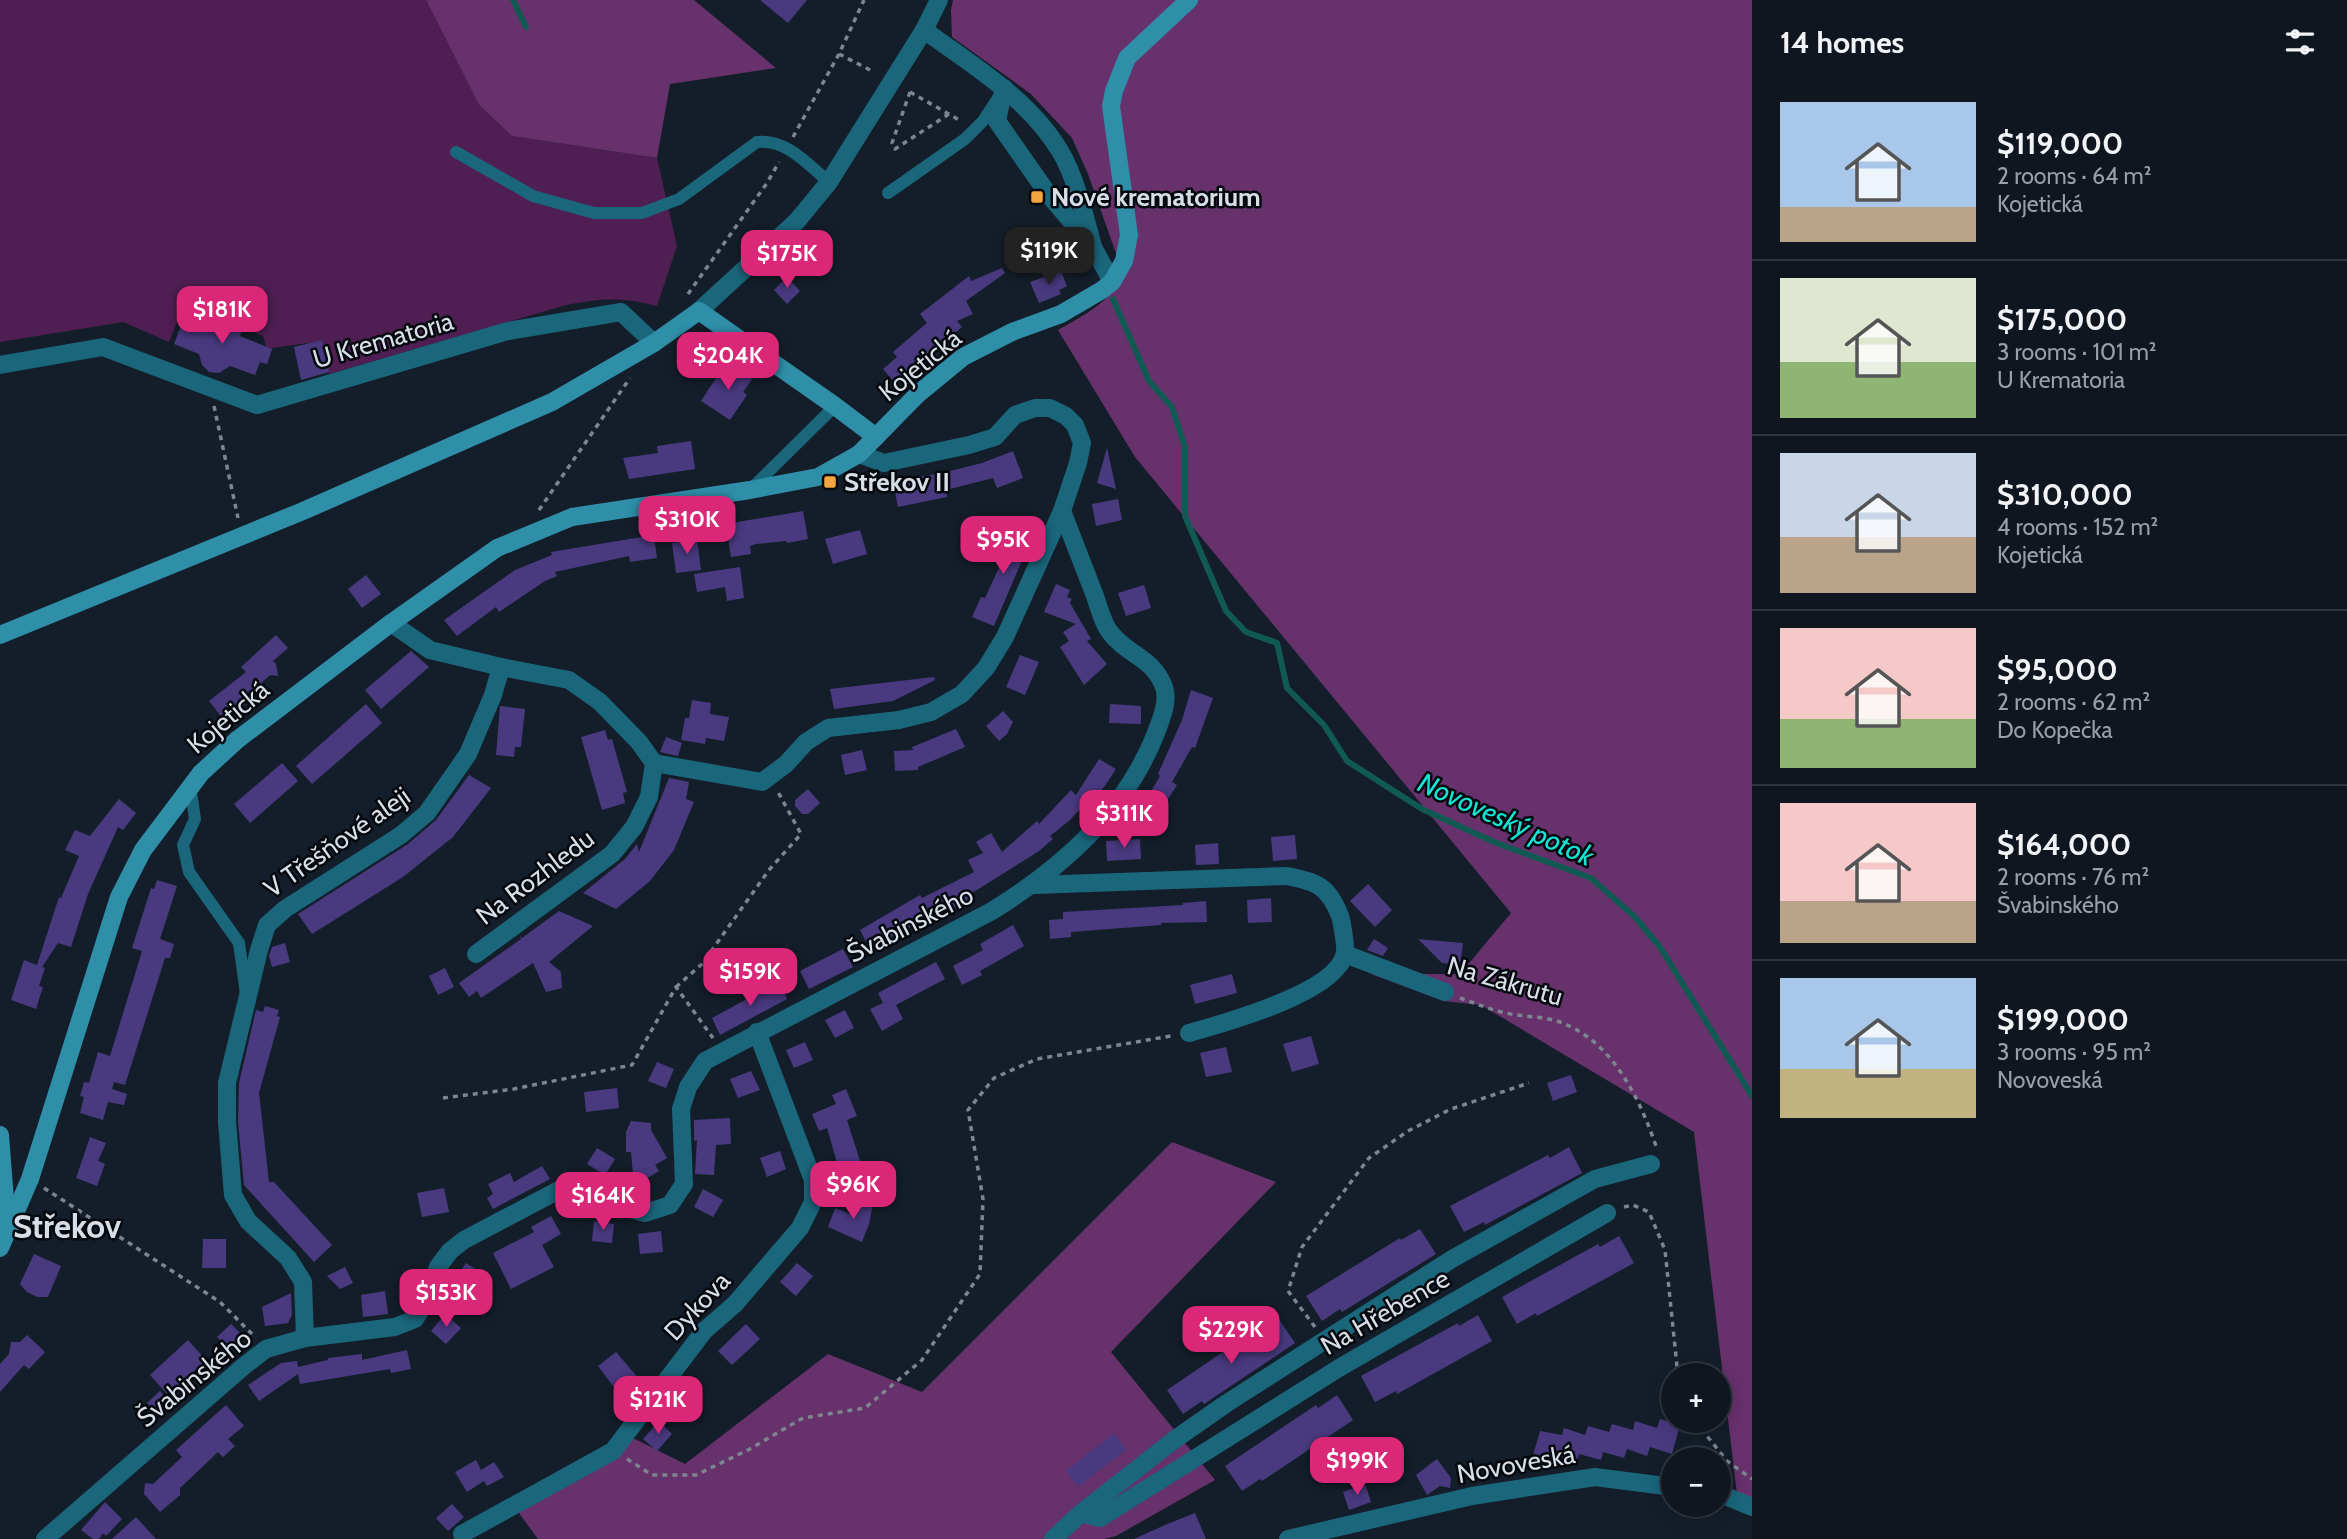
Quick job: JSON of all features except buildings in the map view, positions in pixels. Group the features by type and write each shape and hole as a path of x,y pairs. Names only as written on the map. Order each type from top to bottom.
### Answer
{"street":[{"path":"0,635 242,536 552,402 654,343 699,311 797,221 829,182 924,30 939,0"},
{"name":"Kojetická","path":"0,1248 30,1180 119,897 143,850 190,785 237,740 391,623 497,548 572,517 818,477 859,454 918,394 963,357 1012,331 1062,314 1085,302 1112,282 1124,261 1129,235 1111,106 1114,91 1127,58 1189,0"},
{"path":"924,30 1003,88 1037,121 1061,152 1083,210 1093,247"},
{"path":"1003,88 997,121 1048,194 1093,247 1112,282"},
{"path":"699,311 835,406"},
{"name":"U Krematoria","path":"0,365 103,347 257,405 508,331 621,312 654,343"},
{"name":"Kojetická","path":"835,406 876,437"},
{"path":"391,623 430,650 569,681 600,702 639,742 654,763 762,782 786,764 806,742 828,729 899,720 931,712 962,694 986,668 1005,636 1062,511 1079,463 1082,443 1075,425 1066,416 1050,408 1035,408 1015,415 995,437 969,445 884,463 859,454"},
{"name":"Švabinského","path":"45,1539 266,1349 306,1338 395,1327 415,1319 429,1296 438,1267 450,1251 464,1240 557,1191 580,1188 617,1205 645,1213 670,1205 684,1184 681,1109 688,1087 705,1061 992,911 1035,885 1081,846 1124,794 1148,753 1165,710 1165,688 1150,663 1122,646 1107,628 1062,511"},
{"name":"V Třešňové aleji","path":"306,1338 303,1282 288,1258 248,1221 233,1195 227,1083 246,998 267,925 285,909 401,835 427,813 468,754 493,695 501,667"},
{"name":"Na Rozhledu","path":"476,954 612,854 634,827 649,797 654,763"},
{"path":"1035,885 1287,876 1315,882 1331,897 1341,918 1345,954 1334,971 1301,994 1248,1017 1189,1033"},
{"name":"Na Zákrutu","path":"1345,954 1445,992"},
{"name":"Dykova","path":"462,1534 613,1451 704,1331 735,1304 800,1228 813,1202 813,1180 757,1032"},
{"path":"0,1135 8,1230"},
{"name":"Na Hřebence","path":"1053,1539 1081,1513 1174,1440 1452,1259 1595,1179 1651,1164"},
{"name":"Na Hřebence","path":"1081,1513 1100,1518 1339,1368 1607,1213"},
{"name":"Novoveská","path":"1287,1539 1472,1496 1595,1477 1661,1485"},
{"path":"1731,1498 1752,1507"}],"lane":[{"path":"888,193 984,121 1003,88"},
{"path":"456,152 533,196 594,213 642,213 679,199 757,142 770,141 787,147 829,182"},
{"path":"750,490 835,406"},
{"path":"190,785 195,819 183,845 189,872 239,943 246,998"}],"path":[{"path":"686,298 767,183 838,54 864,0"},
{"path":"838,54 874,72"},
{"path":"949,114 895,149 892,143 908,91 949,114 973,131"},
{"path":"520,538 631,377"},
{"path":"210,387 242,536"},
{"path":"443,1098 514,1089 632,1065 676,987 702,964 769,870 801,834 770,776"},
{"path":"676,987 722,1051"},
{"name":"Na Zákrutu","path":"1445,992 1504,1013 1559,1022 1594,1042 1625,1076 1645,1114 1657,1148 1651,1164"},
{"path":"613,1451 652,1475 696,1475 748,1450 803,1418 865,1408 922,1360 980,1274 983,1199 968,1110 994,1078 1037,1059 1189,1033"},
{"name":"Na Hřebence","path":"1325,1340 1288,1291 1302,1247 1369,1158 1408,1131 1451,1109 1529,1083"},
{"path":"30,1180 220,1302 266,1349"},
{"path":"1607,1213 1633,1205 1649,1212 1665,1250 1677,1363"},
{"path":"1705,1433 1727,1461 1752,1479"}],"shaded area":[{"path":"0,0 426,0 479,105 512,136 657,158 677,246 657,306 612,300 566,305 329,374 322,341 272,348 267,358 263,357 266,346 263,336 184,305 169,342 123,322 0,342"},
{"path":"426,0 694,0 776,68 670,84 657,158 512,136 479,105"},
{"path":"953,0 1752,0 1752,1507 1738,1503 1730,1433 1731,1363 1721,1363 1694,1132 1481,1005 1444,1001 1371,974 1460,974 1511,913 1135,457 1058,330 1103,301 1124,276 1088,174 1072,138 1031,94 952,37"},
{"path":"1172,1142 1276,1182 1111,1352 1215,1480 1116,1536 1104,1539 538,1539 513,1505 631,1437 685,1464 828,1354 922,1392"}],"waterway":[{"name":"Novoveský potok","path":"513,0 526,27"},
{"name":"Novoveský potok","path":"1113,299 1149,381 1172,407 1185,447 1185,516 1226,611 1246,632 1277,643 1287,688 1324,725 1347,761 1422,809 1494,842 1591,878 1635,917 1660,947 1752,1096"}],"place":[{"name":"Nové krematorium","path":"1037,197"},
{"name":"Střekov II","path":"830,482"}],"district":[{"name":"Střekov","path":"67,1226"}]}
